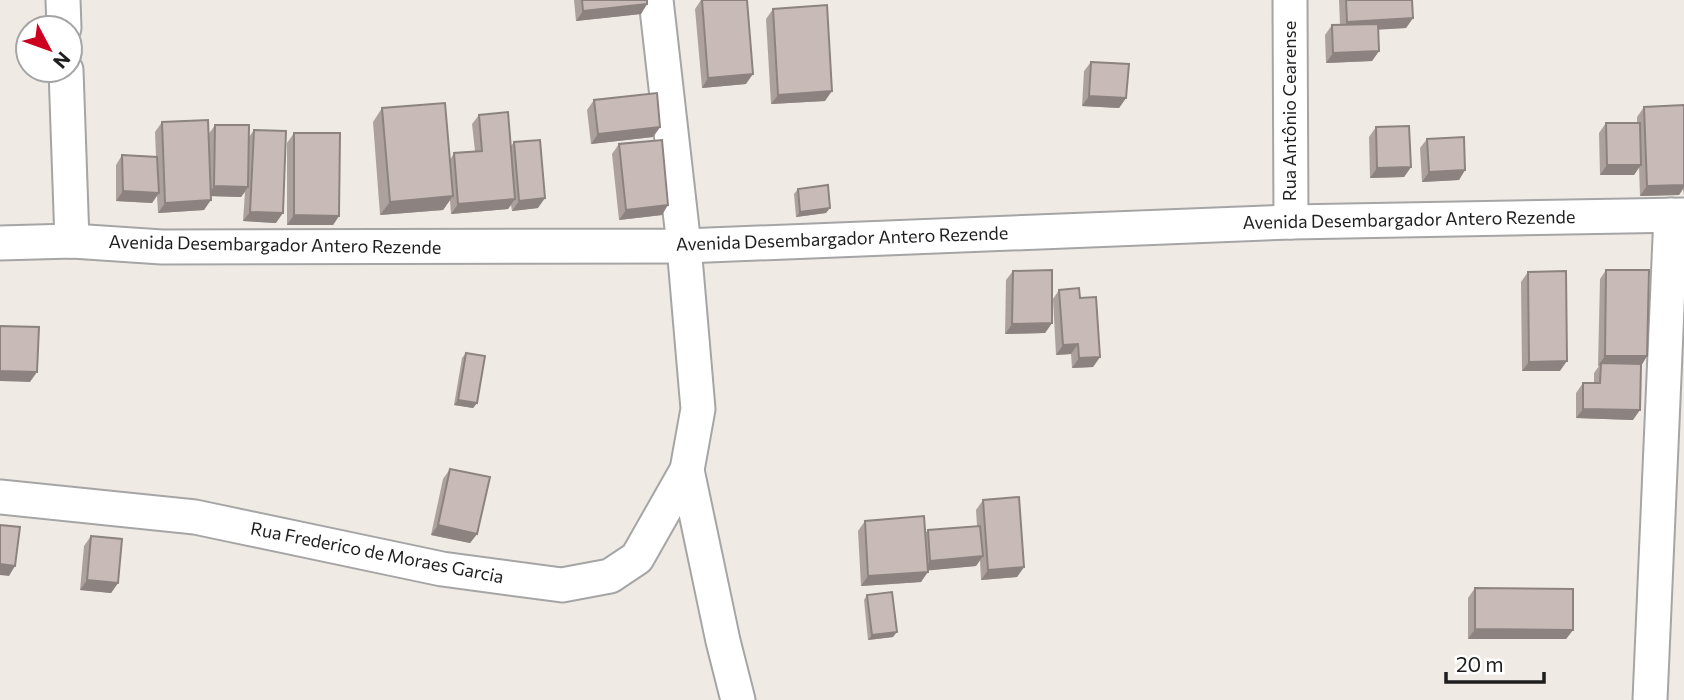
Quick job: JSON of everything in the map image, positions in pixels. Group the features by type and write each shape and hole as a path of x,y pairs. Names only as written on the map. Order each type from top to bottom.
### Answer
{"street":[{"name":"Rua Frederico de Moraes Garcia","path":"0,497 195,517 442,569 562,585 610,576 637,558 687,470 698,409 684,246 656,0"},
{"name":"Rua Antônio Cearense","path":"1290,0 1291,222"},
{"path":"66,84 72,241"},
{"name":"Avenida Desembargador Antero Rezende","path":"0,243 72,241 162,247 684,246 1291,222 1678,215"},
{"path":"1650,700 1678,215"},
{"path":"687,470 738,700"}],"building":[{"path":"582,0 647,0 647,4 583,11"},
{"path":"702,0 747,0 753,74 708,78"},
{"path":"1346,0 1412,0 1413,18 1347,22"},
{"path":"827,5 832,91 778,95 773,9"},
{"path":"1378,24 1379,51 1333,53 1332,25"},
{"path":"1091,62 1129,64 1126,98 1089,96"},
{"path":"657,93 660,127 598,134 594,100"},
{"path":"445,103 453,196 390,202 382,108"},
{"path":"1684,105 1684,185 1647,186 1644,107"},
{"path":"508,112 515,199 458,204 454,153 482,151 479,115"},
{"path":"208,120 211,200 165,203 162,122"},
{"path":"1606,123 1640,123 1641,165 1607,165"},
{"path":"215,125 249,125 248,187 214,186"},
{"path":"1409,126 1411,167 1377,168 1376,127"},
{"path":"254,130 286,131 283,213 250,212"},
{"path":"294,133 340,133 339,216 294,215"},
{"path":"1464,137 1465,170 1429,172 1427,139"},
{"path":"540,140 545,198 519,201 514,142"},
{"path":"662,140 668,205 626,210 619,144"},
{"path":"122,155 157,157 159,193 123,191"},
{"path":"828,185 830,208 800,212 798,189"},
{"path":"1052,270 1052,323 1012,324 1013,271"},
{"path":"1606,270 1649,270 1647,356 1605,356"},
{"path":"1566,271 1567,361 1529,362 1528,272"},
{"path":"1079,288 1080,298 1096,297 1100,357 1079,358 1078,344 1063,345 1059,290"},
{"path":"0,326 39,327 37,372 0,371"},
{"path":"466,353 485,356 477,403 458,400"},
{"path":"1601,363 1641,364 1640,410 1583,409 1583,383 1600,383"},
{"path":"450,469 490,477 477,534 438,525"},
{"path":"1019,497 1024,567 988,570 983,500"},
{"path":"924,516 928,572 868,576 865,521"},
{"path":"0,525 20,527 15,566 0,564"},
{"path":"980,526 983,556 930,561 928,530"},
{"path":"91,536 122,539 118,583 87,580"},
{"path":"1475,588 1573,589 1573,630 1475,629"},
{"path":"892,592 897,632 872,635 867,595"}]}
